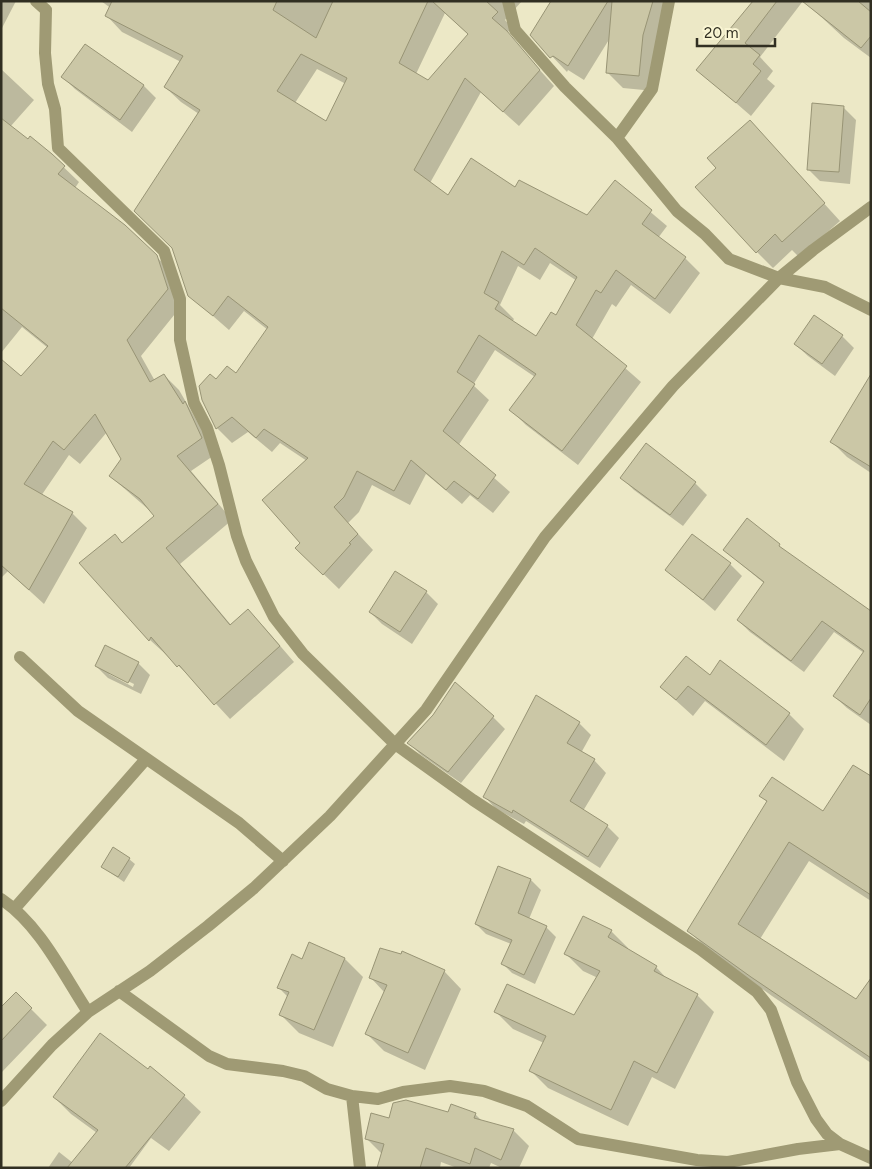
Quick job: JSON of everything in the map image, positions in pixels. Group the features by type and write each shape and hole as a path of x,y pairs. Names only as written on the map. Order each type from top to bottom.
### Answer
{"street":[{"path":"36,1 46,10 45,52 48,84 55,109 58,148 164,251 180,299 180,340 194,403 207,428 230,505 237,536 246,561 274,617 303,654 395,744 473,800 700,948 757,992 770,1010 797,1082 816,1119 827,1134 840,1144 871,1158"},
{"path":"508,1 515,30 565,87 617,138 677,211 705,234 729,259 779,278 825,288 871,310"},
{"path":"617,138 652,89 669,1"},
{"path":"1,1101 52,1045 88,1012 150,971 208,926 254,888 330,816 426,710 545,537 576,498 673,386 779,278 871,206"},
{"path":"20,658 78,711 238,822 283,861"},
{"path":"15,908 146,759"},
{"path":"1,899 15,908 37,933 88,1012"},
{"path":"119,991 209,1056 226,1064 283,1071 304,1076 327,1089 352,1096 378,1099 403,1092 450,1086 484,1091 527,1106 578,1139 715,1162 751,1159 798,1149 840,1144"},
{"path":"352,1096 360,1168"}],"building":[{"path":"112,1 277,1 273,10 316,38 333,1 428,1 399,63 428,80 468,34 432,1 486,1 498,12 492,18 507,31 540,70 503,112 465,78 414,170 448,195 471,158 515,187 519,180 587,215 615,180 652,210 642,224 686,257 655,299 616,270 601,293 596,290 576,325 627,366 562,451 509,410 536,374 479,335 457,372 475,384 443,431 496,475 478,499 454,481 446,490 411,460 394,491 357,471 344,497 334,507 358,534 323,575 295,548 300,543 262,500 308,458 264,429 256,438 232,417 216,429 202,400 199,386 210,374 216,379 227,366 236,373 268,327 228,296 213,316 188,296 172,248 134,211 200,110 164,87 183,56 105,16","holes":["301,54 347,78 326,121 277,91","535,248 577,277 556,315 551,312 536,336 495,309 499,302 484,293 502,251 524,265"]},
{"path":"551,1 608,1 568,66 553,56 550,58 530,35"},
{"path":"612,1 653,1 643,35 639,76 606,73"},
{"path":"753,1 777,1 745,43 760,55 753,64 761,71 736,103 696,70"},
{"path":"802,1 858,1 871,12 871,36 861,48"},
{"path":"85,44 144,85 120,120 61,77"},
{"path":"812,103 844,106 839,172 807,170"},
{"path":"1,118 28,139 30,136 52,154 65,166 58,174 125,225 157,255 168,289 127,340 150,382 164,374 183,404 185,401 202,438 177,456 218,504 166,548 230,625 248,609 280,646 214,705 179,665 177,667 151,637 149,641 79,563 115,534 122,543 154,516 140,499 109,476 121,459 95,414 64,450 53,441 24,484 73,512 29,590 1,565 1,359 21,376 48,346 1,308"},
{"path":"750,120 825,203 782,242 775,234 756,253 695,187 716,168 707,158"},
{"path":"814,315 843,335 822,364 794,344"},
{"path":"871,374 871,467 830,442"},
{"path":"646,443 696,482 670,515 620,478"},
{"path":"747,518 780,544 779,546 871,611 871,698 860,715 833,696 864,651 822,621 791,661 737,620 764,582 723,550"},
{"path":"692,534 731,563 703,600 665,570"},
{"path":"395,571 427,591 400,632 369,612"},
{"path":"105,645 139,662 128,683 95,666"},
{"path":"686,656 710,675 720,660 790,713 766,745 688,686 676,700 660,687"},
{"path":"455,682 494,716 448,772 407,743 433,715"},
{"path":"536,695 580,722 567,743 595,759 570,801 608,825 588,857 513,810 512,813 483,797"},
{"path":"853,765 871,776 871,895 789,842 738,924 856,999 871,978 871,1058 751,977 687,931 767,801 759,796 772,777 823,811"},
{"path":"113,847 130,858 118,877 101,867"},
{"path":"498,866 531,879 518,913 547,926 524,975 501,964 512,940 475,924"},
{"path":"583,916 612,930 608,937 657,966 654,971 698,994 657,1073 634,1061 611,1110 529,1071 546,1036 494,1012 507,984 574,1015 600,971 564,954"},
{"path":"309,942 345,958 314,1030 279,1015 289,992 277,988 292,954 302,959"},
{"path":"380,948 401,954 402,951 445,970 408,1053 365,1034 387,985 369,978"},
{"path":"16,992 32,1008 1,1041 1,1007"},
{"path":"100,1033 148,1069 150,1066 185,1095 125,1168 67,1168 98,1130 53,1097"},
{"path":"406,1100 448,1112 451,1104 476,1113 474,1118 514,1129 501,1160 475,1148 470,1164 426,1148 420,1168 377,1168 384,1144 365,1139 371,1113 389,1118 393,1103"}]}
